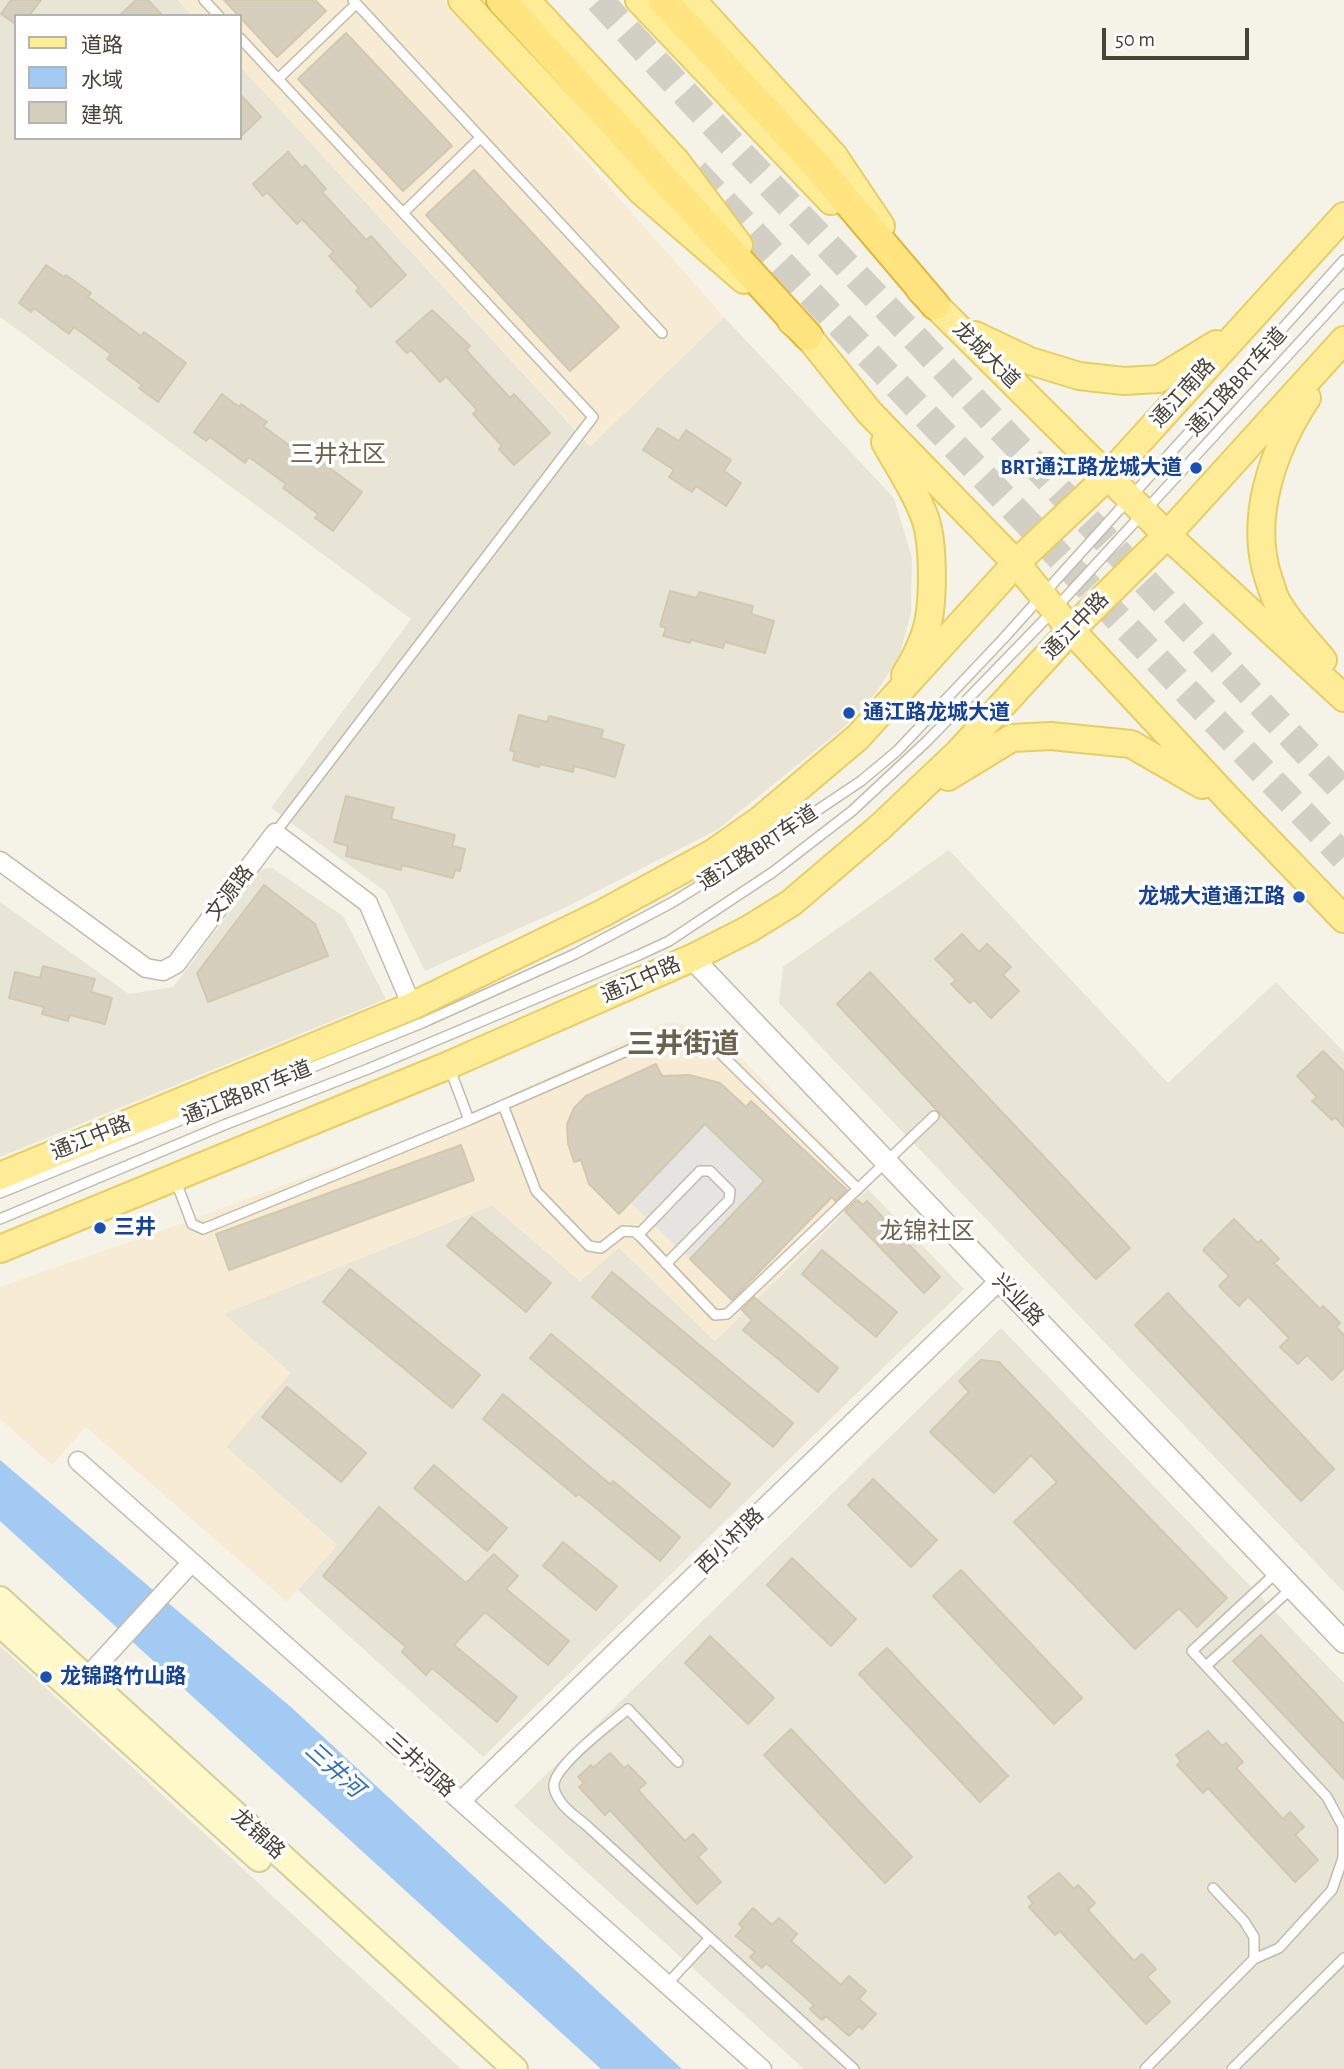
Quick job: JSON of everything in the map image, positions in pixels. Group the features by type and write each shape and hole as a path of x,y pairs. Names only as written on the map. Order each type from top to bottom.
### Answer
{"highway":[{"path":"501,0 808,335"},
{"path":"663,0 816,165 934,305"}],"main road":[{"path":"462,0 642,192 808,335"},
{"path":"526,0 676,161 869,412 1016,563 1055,612 1344,919"},
{"name":"龙城大道","path":"639,0 775,143 1107,477 1344,698"},
{"path":"692,0 834,156 934,305"},
{"name":"通江南路","path":"1016,563 1107,477 1344,216"},
{"path":"960,327 1030,361 1079,376 1124,381 1159,379 1214,345 1280,287"},
{"path":"1167,535 1344,341"},
{"path":"1344,341 1290,424 1273,464 1262,517 1262,560 1277,604 1344,685"},
{"path":"869,412 925,519 931,551 927,628 914,660 885,709"},
{"name":"通江中路","path":"0,1249 449,1065 692,958 749,929 791,903 879,828 959,752 1055,612 1167,535"},
{"name":"通江中路","path":"0,1176 412,1006 603,913 713,853 760,820 858,737 1016,563"},
{"path":"879,828 951,775 1012,738 1025,737 1074,737 1131,744 1234,805"},
{"name":"龙锦路","path":"0,1600 516,2069"},
{"name":"龙锦路","path":"0,1624 492,2069"}],"street":[{"name":"文源路","path":"0,861 146,968 163,971 176,964 275,833"},
{"path":"275,833 368,903 412,1006"},
{"name":"兴业路","path":"692,958 1344,1643"},
{"name":"西小村路","path":"461,1801 999,1281"},
{"name":"三井河路","path":"78,1461 762,2069"},
{"path":"86,1678 192,1562"}],"lane":[{"path":"204,0 217,14"},
{"path":"278,79 354,2 662,334"},
{"path":"242,40 593,417 275,833"},
{"path":"403,213 480,138"},
{"name":"通江路BRT车道","path":"0,1193 422,1023 575,954 673,902 774,840 861,781 897,751 1003,639 1055,612 1137,505 1344,260"},
{"name":"通江路BRT车道","path":"0,1219 224,1125 380,1064 669,941 773,872 852,811 926,742 1055,612 1137,505 1344,294"},
{"path":"175,1177 192,1224 203,1229 469,1120 652,1040 674,1036 698,1038 719,1052 858,1189"},
{"path":"449,1065 469,1120"},
{"path":"503,1105 536,1191 589,1247 601,1248 623,1231 636,1232 715,1315 727,1314 934,1116"},
{"path":"638,1235 700,1171 710,1171 730,1191 729,1200 666,1264"},
{"path":"1145,2069 1254,1959 1279,1948 1332,1890 1343,1858 1343,1827 1327,1797 1192,1651 1277,1572"},
{"path":"1206,1666 1292,1588"},
{"path":"678,1762 628,1709 565,1765 554,1778 554,1789 566,1810 586,1825 854,2069"},
{"path":"1213,1888 1244,1921 1254,1937 1254,1959"},
{"path":"667,1984 710,1938"},
{"path":"1232,2069 1344,1958"}],"shaded area":[{"path":"0,0 178,0 191,14 14,14 14,140 242,140 242,68 590,446 724,317 894,498 912,558 911,613 899,657 875,694 843,728 717,830 562,909 425,971 386,892 271,808 411,619 0,317"},
{"path":"178,0 444,0 724,317 591,446 242,68 242,14 191,14"},
{"path":"949,850 1168,1083 1276,982 1344,1052 1344,1592 779,1003 783,967"},
{"path":"272,868 343,916 386,999 0,1157 0,902 129,994 173,987 262,869"},
{"path":"666,1022 712,1028 868,1189 715,1341 619,1248 580,1281 492,1205 224,1314 291,1373 226,1447 337,1545 287,1602 86,1427 52,1465 0,1419 0,1287 169,1228 458,1120"},
{"path":"705,1124 764,1181 690,1259 630,1202"},
{"path":"868,1189 964,1289 483,1757 298,1590 337,1545 226,1447 223,1314 492,1205 580,1281 619,1247 715,1341"},
{"path":"1001,1328 1344,1683 1344,2069 804,2069 514,1806"},
{"path":"0,1646 461,2069 0,2069"}],"water":[{"name":"三井河","path":"0,1460 292,1708 682,2069 601,2069 0,1521"}],"building":[{"path":"11,0 41,0 30,14 14,14 14,23 1,14"},
{"path":"136,0 148,0 161,14 121,14"},
{"path":"224,0 315,0 326,11 277,57 242,19 242,14 237,14"},
{"path":"346,33 452,146 403,191 298,79"},
{"path":"242,96 261,117 242,135"},
{"path":"288,152 302,168 305,165 326,189 322,192 366,240 371,236 406,275 371,307 356,291 359,288 329,256 334,252 302,219 297,224 267,192 263,196 253,184"},
{"path":"474,170 619,327 570,371 426,215"},
{"path":"46,265 91,293 88,297 141,336 144,332 186,363 158,402 139,388 142,385 107,359 111,354 74,327 69,334 34,308 31,312 19,303"},
{"path":"432,310 470,346 466,350 510,398 514,394 550,433 514,465 499,449 502,446 473,414 477,410 446,376 440,382 411,350 407,353 396,342"},
{"path":"222,394 267,422 263,426 316,465 320,461 362,492 333,531 315,518 318,514 283,488 286,484 249,457 245,463 210,437 206,441 194,432"},
{"path":"658,428 679,441 686,430 731,460 724,471 741,483 726,506 696,486 692,492 669,477 674,470 643,450"},
{"path":"670,591 697,598 699,592 753,606 751,614 774,621 765,653 725,642 723,648 663,636 666,628 660,626"},
{"path":"519,715 547,722 549,716 603,730 601,738 624,745 615,777 574,766 573,772 513,760 515,752 510,750"},
{"path":"346,796 394,808 391,819 455,835 452,846 465,849 460,871 455,870 453,878 402,865 401,870 346,856 348,846 334,842"},
{"path":"264,885 315,924 328,956 208,1002 197,973"},
{"path":"962,934 979,952 987,944 1011,967 1003,975 1019,991 991,1018 974,1000 970,1003 951,984 956,980 935,959"},
{"path":"43,966 95,979 91,992 112,998 105,1024 70,1015 68,1021 42,1014 44,1007 9,998 15,972 40,978"},
{"path":"870,972 1130,1248 1096,1279 837,1004"},
{"path":"1323,1051 1344,1072 1344,1127 1335,1117 1332,1120 1312,1101 1317,1097 1297,1076"},
{"path":"656,1064 662,1076 689,1075 720,1083 746,1107 751,1101 847,1190 835,1201 832,1197 732,1300 690,1259 764,1181 705,1124 619,1214 589,1184 581,1160 574,1162 568,1143 567,1124 574,1108 586,1096"},
{"path":"461,1145 474,1180 229,1270 216,1234"},
{"path":"857,1200 863,1205 867,1201 940,1277 924,1293 845,1211"},
{"path":"472,1217 551,1283 526,1312 447,1246"},
{"path":"1234,1219 1258,1243 1261,1240 1279,1259 1274,1263 1320,1309 1323,1306 1340,1323 1336,1327 1344,1335 1344,1368 1332,1380 1307,1355 1298,1364 1280,1347 1289,1338 1248,1296 1239,1306 1219,1286 1229,1276 1203,1250"},
{"path":"822,1250 897,1312 876,1337 802,1274"},
{"path":"350,1269 480,1375 452,1408 323,1302"},
{"path":"612,1272 793,1423 773,1447 592,1297"},
{"path":"1168,1293 1334,1469 1301,1501 1135,1325"},
{"path":"754,1297 838,1368 818,1392 743,1330 752,1320 742,1310"},
{"path":"551,1334 730,1484 710,1508 530,1358"},
{"path":"981,1360 999,1362 1227,1598 1197,1627 1179,1608 1135,1649 1014,1522 1057,1482 1031,1455 994,1493 930,1432 969,1392 959,1381"},
{"path":"287,1387 366,1453 341,1482 262,1417"},
{"path":"503,1394 610,1484 613,1481 680,1537 660,1561 483,1419"},
{"path":"434,1465 507,1528 487,1551 414,1488"},
{"path":"873,1479 937,1540 911,1567 848,1505"},
{"path":"379,1507 466,1583 494,1554 518,1576 506,1589 569,1641 548,1665 485,1612 454,1645 517,1697 497,1722 432,1668 426,1675 402,1652 406,1647 323,1576"},
{"path":"563,1542 617,1586 596,1610 543,1566"},
{"path":"792,1558 856,1619 831,1646 767,1585"},
{"path":"961,1570 1082,1698 1054,1724 933,1596"},
{"path":"1261,1635 1344,1724 1344,1779 1233,1661"},
{"path":"710,1636 774,1698 748,1724 685,1663"},
{"path":"887,1648 1008,1776 980,1802 859,1674"},
{"path":"791,1729 912,1857 885,1883 764,1755"},
{"path":"1208,1731 1222,1746 1226,1743 1243,1762 1236,1768 1283,1819 1290,1812 1304,1827 1295,1835 1318,1860 1295,1882 1208,1788 1203,1793 1177,1765 1181,1761 1176,1755"},
{"path":"610,1753 624,1768 628,1765 646,1783 638,1790 685,1841 693,1834 707,1849 698,1857 721,1882 697,1904 610,1810 605,1815 579,1787 584,1783 578,1777"},
{"path":"1059,1873 1074,1889 1078,1885 1095,1903 1088,1910 1134,1961 1142,1954 1156,1969 1147,1977 1170,2002 1146,2024 1060,1931 1055,1935 1029,1907 1033,1903 1028,1897"},
{"path":"753,1908 772,1925 779,1918 797,1934 791,1941 841,1985 849,1976 866,1991 859,1999 876,2014 862,2029 859,2026 849,2036 826,2016 822,2020 810,2009 814,2005 766,1963 762,1968 750,1957 755,1952 736,1936 743,1928 739,1924"}],"tunnel":[{"path":"599,0 1344,792"},
{"path":"695,172 1344,857"}],"place":[{"name":"BRT通江路龙城大道","path":"1196,468"},
{"name":"通江路龙城大道","path":"849,713"},
{"name":"龙城大道通江路","path":"1299,897"},
{"name":"三井","path":"100,1228"},
{"name":"龙锦路竹山路","path":"46,1677"}],"district":[{"name":"三井社区","path":"338,455"},
{"name":"三井街道","path":"683,1045"},
{"name":"龙锦社区","path":"927,1232"}]}
